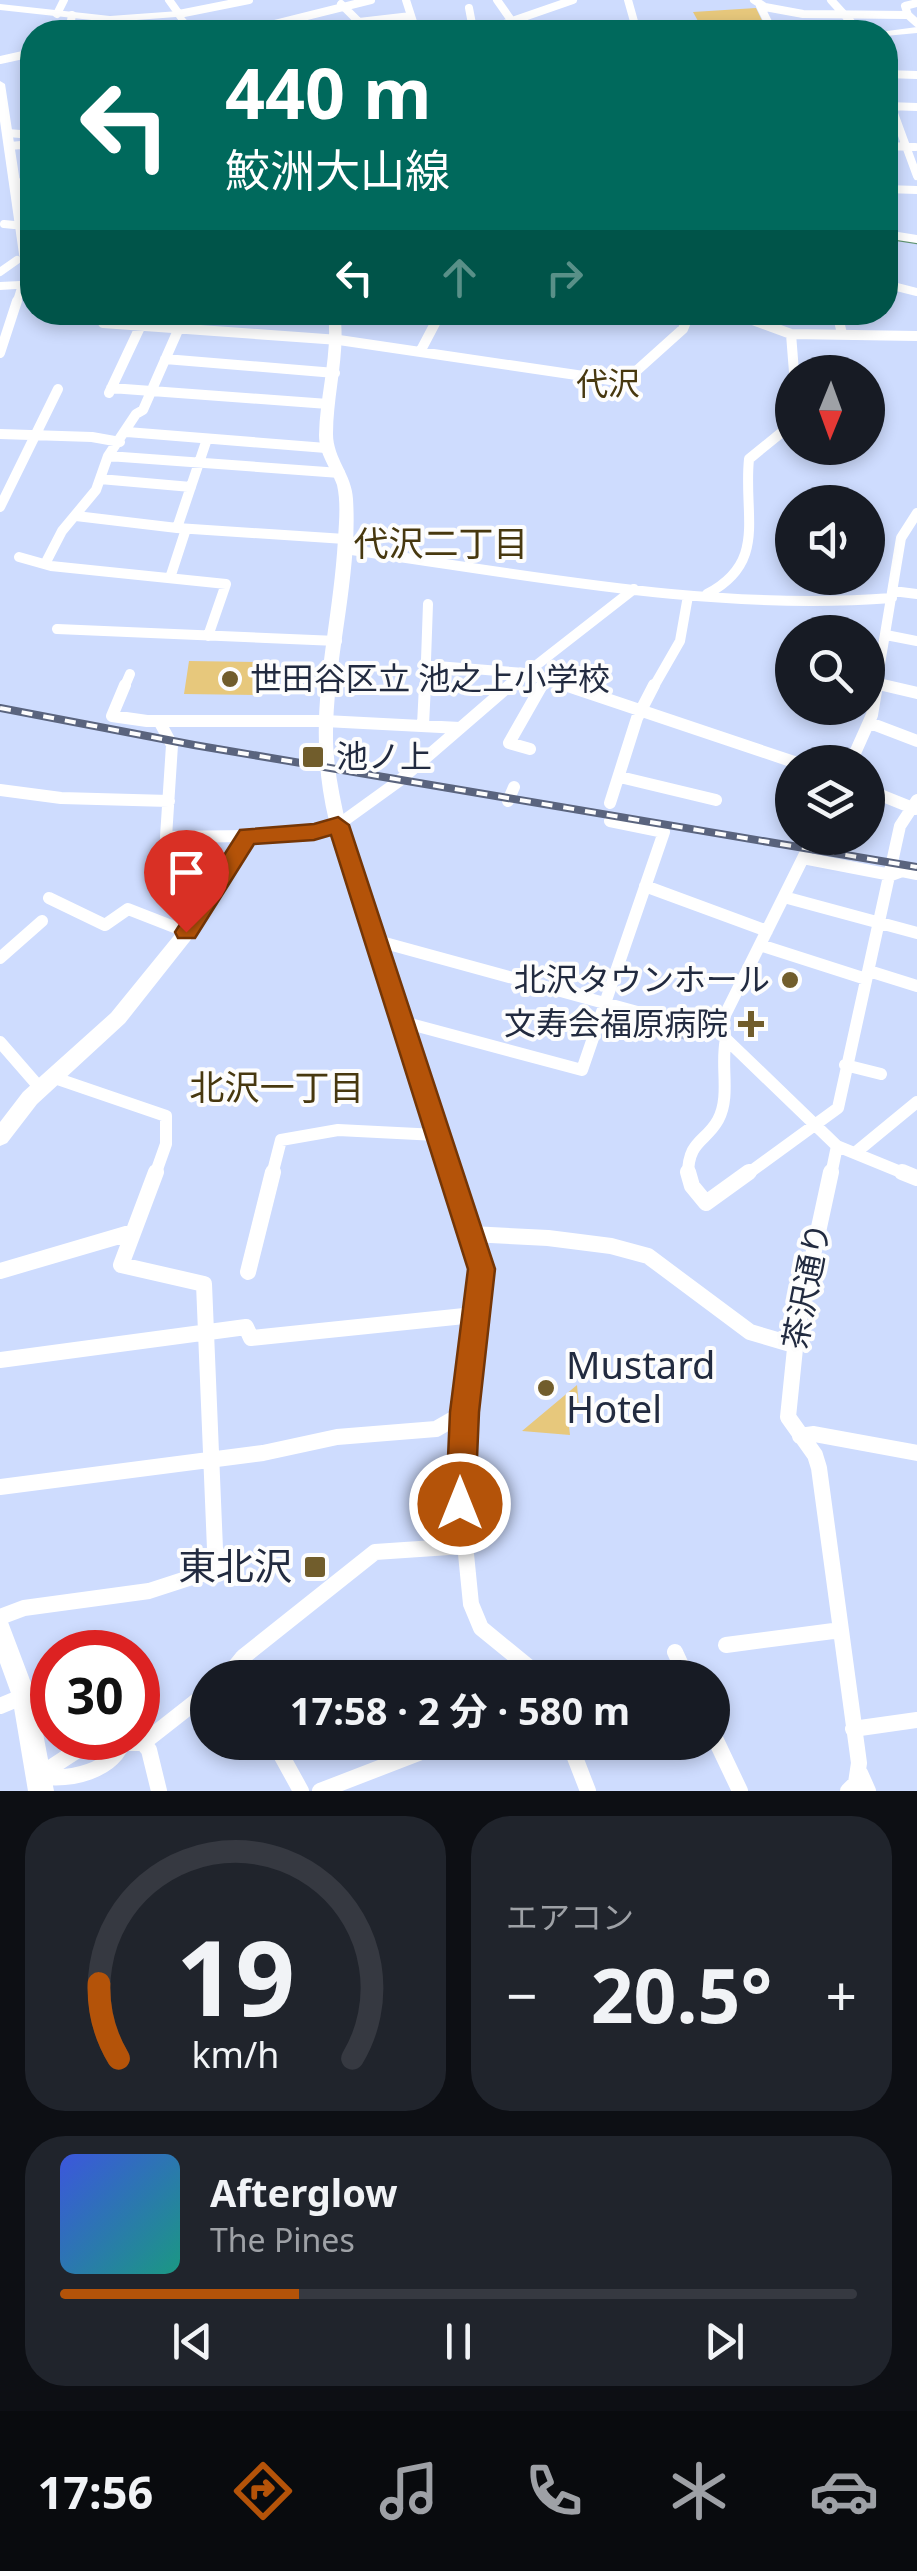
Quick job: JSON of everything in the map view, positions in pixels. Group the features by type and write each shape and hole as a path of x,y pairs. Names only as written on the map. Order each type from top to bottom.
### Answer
{"main road":[{"path":"0,8 148,20"},
{"path":"0,88 20,223"},
{"path":"15,179 8,184 20,240"},
{"path":"0,1137 46,1083 118,1018 186,932 248,836 314,832 338,825 324,772 323,751 336,641 346,496 340,473 326,448 328,404 339,340 336,325"},
{"path":"0,1630 12,1701 40,1783"}],"street":[{"path":"64,0 66,20"},
{"path":"300,20 340,4 371,0"},
{"path":"406,0 412,20"},
{"path":"498,0 510,20 574,0"},
{"path":"832,0 849,20"},
{"path":"198,20 244,1"},
{"path":"757,3 786,12 908,15"},
{"path":"917,3 905,6 917,23"},
{"path":"340,4 357,20"},
{"path":"469,8 474,20"},
{"path":"376,20 411,16"},
{"path":"898,123 912,147 917,176"},
{"path":"0,170 20,180"},
{"path":"0,353 4,322 20,288"},
{"path":"140,325 110,392 328,404"},
{"path":"153,325 422,350 624,382 684,325"},
{"path":"422,350 434,325"},
{"path":"766,325 791,334 917,336"},
{"path":"840,325 842,334"},
{"path":"45,564 62,530 100,479 108,456 152,392 180,327"},
{"path":"791,334 793,355"},
{"path":"166,360 335,373"},
{"path":"0,506 58,388"},
{"path":"0,434 207,439 326,448"},
{"path":"693,596 735,582 743,570 748,534 748,463 754,452 775,437"},
{"path":"170,578 191,487 207,439"},
{"path":"108,456 340,473"},
{"path":"100,479 191,487"},
{"path":"76,516 344,544 693,596 811,604 917,594"},
{"path":"885,641 901,538 915,521"},
{"path":"19,557 45,564 226,584 208,636"},
{"path":"520,1660 481,1628 471,1604 464,1546 460,1457 481,1269 338,825 399,781 524,673 634,589"},
{"path":"610,803 641,708 682,645 693,596"},
{"path":"423,725 428,604"},
{"path":"57,629 336,641"},
{"path":"886,635 917,641"},
{"path":"424,666 524,673 641,708 775,755"},
{"path":"130,674 112,716 158,721 324,720 460,728"},
{"path":"530,749 509,743 546,680"},
{"path":"885,686 917,694"},
{"path":"112,732 119,716"},
{"path":"158,721 172,744 166,837 248,836"},
{"path":"875,725 917,741"},
{"path":"620,777 716,800"},
{"path":"508,801 514,787"},
{"path":"0,790 60,798 169,801"},
{"path":"804,855 718,1032 726,1096 710,1133 700,1138 685,1178 706,1203 838,1108 882,923 900,826 915,806 885,796"},
{"path":"400,1022 582,1070 664,832 610,821"},
{"path":"803,858 890,875 902,871 917,874"},
{"path":"645,886 763,938 868,975 917,986"},
{"path":"784,897 917,933"},
{"path":"49,898 105,925 128,909 186,932"},
{"path":"0,958 42,922"},
{"path":"374,940 605,1005 718,1032 837,1146 917,1178"},
{"path":"0,1042 46,1083 166,1116 166,1144 121,1265 204,1284 215,1549 230,1572 149,1590 24,1608 0,1617"},
{"path":"845,1066 881,1074"},
{"path":"855,1153 917,1102"},
{"path":"248,1272 281,1140 338,1130 438,1135"},
{"name":"茶沢通り","path":"837,1146 794,1346 788,1416 815,1456 818,1468 853,1729 860,1773 868,1791"},
{"path":"0,1271 132,1232"},
{"path":"471,1234 580,1242 648,1256 750,1332 794,1346"},
{"path":"0,1360 246,1328 251,1338 474,1316"},
{"path":"0,1488 214,1459 337,1437 436,1429 464,1412"},
{"path":"800,1436 814,1434 917,1453"},
{"path":"241,1660 375,1552 464,1546"},
{"path":"726,1645 841,1630"},
{"path":"675,1652 679,1660"},
{"path":"160,1723 190,1703"},
{"path":"853,1729 917,1720"},
{"path":"40,1783 48,1763 54,1760"},
{"path":"90,1760 90,1771"},
{"path":"40,1783 90,1771 111,1760"},
{"path":"151,1760 159,1791"},
{"path":"284,1760 300,1791"},
{"path":"320,1791 400,1760"},
{"path":"576,1760 588,1791"},
{"path":"725,1760 740,1791"},
{"path":"848,1791 860,1773"}],"shaded area":[{"path":"756,8 762,20 697,20 693,12"},
{"path":"189,661 265,662 262,695 184,694"},
{"path":"577,1385 579,1407 567,1409 570,1435 522,1431"}],"waterway":[{"path":"898,240 917,243"}],"tunnel":[{"path":"679,1033 708,1034"}],"railway":[{"path":"0,708 194,745 917,867"}],"place":[{"name":"世田谷区立 池之上小学校","path":"230,679"},
{"name":"池ノ上","path":"313,757"},
{"name":"北沢タウンホール","path":"790,980"},
{"name":"文寿会福原病院","path":"751,1024"},
{"name":"Mustard Hotel","path":"546,1388"},
{"name":"東北沢","path":"315,1567"}],"district":[{"name":"代沢","path":"608,384"},
{"name":"代沢二丁目","path":"441,544"},
{"name":"北沢一丁目","path":"277,1088"}],"route":[{"path":"186,932 226,876 248,836 314,832 338,825 481,1269 464,1412 460,1504"}]}
